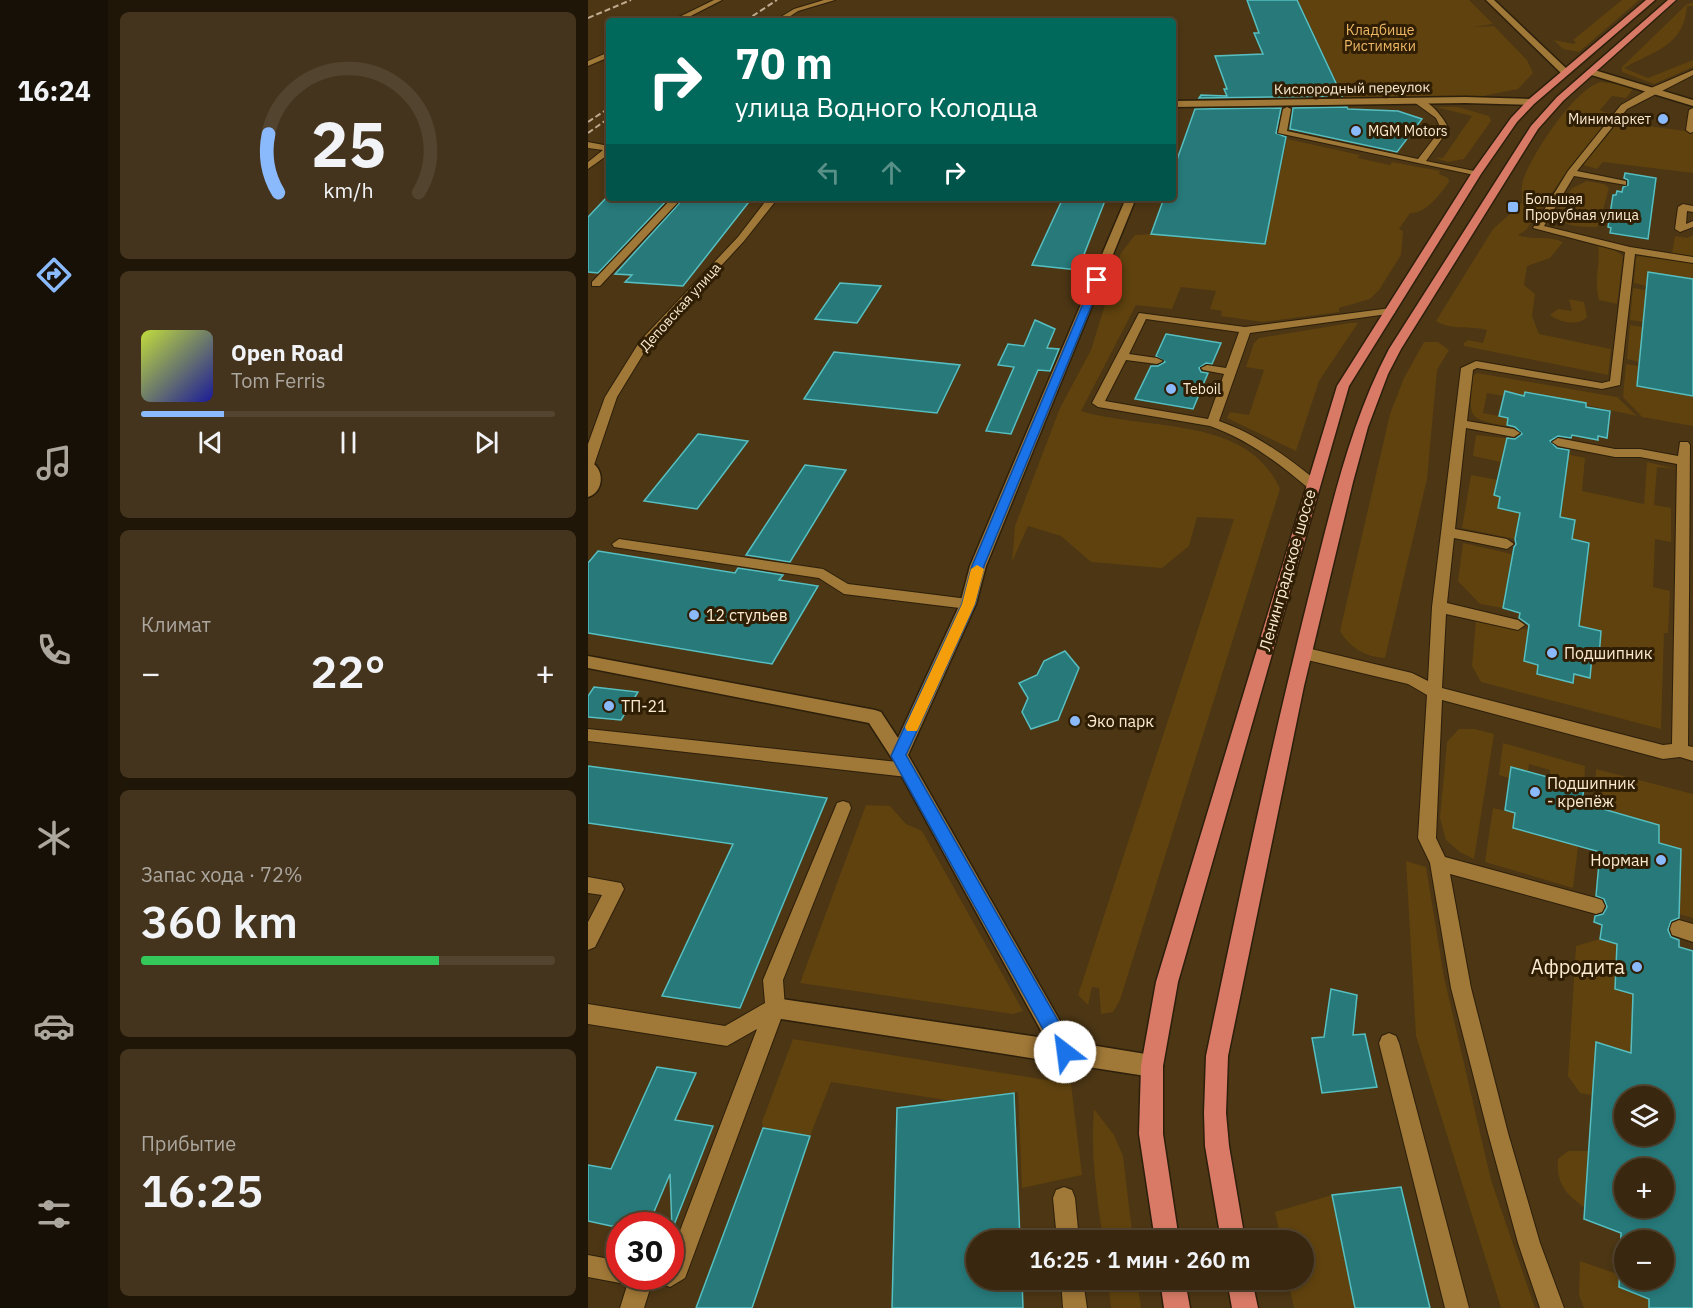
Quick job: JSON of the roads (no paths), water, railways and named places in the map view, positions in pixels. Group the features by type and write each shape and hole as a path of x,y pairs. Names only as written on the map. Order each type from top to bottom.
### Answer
{"main road":[{"name":"Ленинградское шоссе","path":"1165,1230 1151,1134 1152,1066 1167,982 1342,386 1476,174 1514,120 1565,72 1651,0"},
{"name":"Ленинградское шоссе","path":"1231,1230 1217,1146 1215,1113 1217,1056 1303,653 1365,413 1380,375 1534,128 1560,99 1672,0"},
{"path":"1174,1290 1177,1308"},
{"path":"1242,1290 1245,1308"}],"street":[{"path":"1490,0 1565,72"},
{"path":"1591,72 1693,103"},
{"name":"Кислородный переулок","path":"1176,104 1417,100 1531,102"},
{"path":"903,763 968,604 978,566 1130,201"},
{"name":"Деповская улица","path":"588,465 594,473 592,487 588,492"},
{"path":"588,662 875,717 1065,1052"},
{"path":"775,1008 1152,1066"}],"lane":[{"path":"681,18 719,0"},
{"path":"783,18 796,10 832,0"},
{"path":"588,64 606,55"},
{"path":"1693,72 1624,107 1571,173 1538,228 1630,250 1693,260"},
{"path":"1672,82 1693,86"},
{"path":"1417,100 1438,117 1444,129 1420,162"},
{"path":"1287,109 1282,133 1476,174"},
{"path":"1690,130 1693,110"},
{"path":"588,145 606,148"},
{"path":"588,166 606,151"},
{"path":"1571,173 1623,183"},
{"path":"596,284 674,201"},
{"name":"Деповская улица","path":"588,465 611,397 640,350 741,239 771,201"},
{"path":"1693,209 1683,207 1680,229 1693,224"},
{"path":"1552,1308 1529,1243 1464,999 1439,863 1427,838 1439,607 1467,368 1476,364 1602,386 1616,384 1630,250"},
{"path":"1312,484 1268,449 1229,428 1098,403 1143,315 1245,330 1391,311"},
{"path":"1212,423 1245,330"},
{"path":"1122,356 1157,361"},
{"path":"1206,368 1231,372"},
{"path":"1462,424 1514,434"},
{"path":"1558,442 1615,453 1640,453 1684,461"},
{"path":"1303,653 1412,679 1434,692 1664,752 1686,752 1684,445"},
{"path":"1447,532 1507,544"},
{"path":"619,544 823,574 844,589 968,604"},
{"path":"1439,607 1518,625"},
{"path":"588,735 903,763"},
{"path":"684,1251 775,1008 773,980 843,808"},
{"path":"1439,863 1596,906"},
{"path":"588,885 615,889 588,941"},
{"path":"588,1014 727,1036 775,1008"},
{"path":"1389,1043 1457,1308"},
{"path":"1064,1198 1067,1230"},
{"path":"588,1266 606,1269"},
{"path":"632,1308 638,1290"},
{"path":"1073,1290 1075,1308"}],"railway":[{"path":"588,18 631,0"},
{"path":"750,18 777,0"},
{"path":"588,122 606,110"},
{"path":"588,133 606,120"}],"place":[{"name":"Минимаркет","path":"1663,119"},
{"name":"MGM Motors","path":"1356,131"},
{"name":"Большая Прорубная улица","path":"1513,207"},
{"name":"Teboil","path":"1171,389"},
{"name":"12 стульев","path":"694,615"},
{"name":"Подшипник","path":"1552,653"},
{"name":"ТП-21","path":"609,706"},
{"name":"Эко парк","path":"1075,721"},
{"name":"Подшипник - крепёж","path":"1535,792"},
{"name":"Норман","path":"1661,860"},
{"name":"Афродита","path":"1637,967"}],"park label":[{"name":"Кладбище Ристимяки","path":"1380,38"}]}
